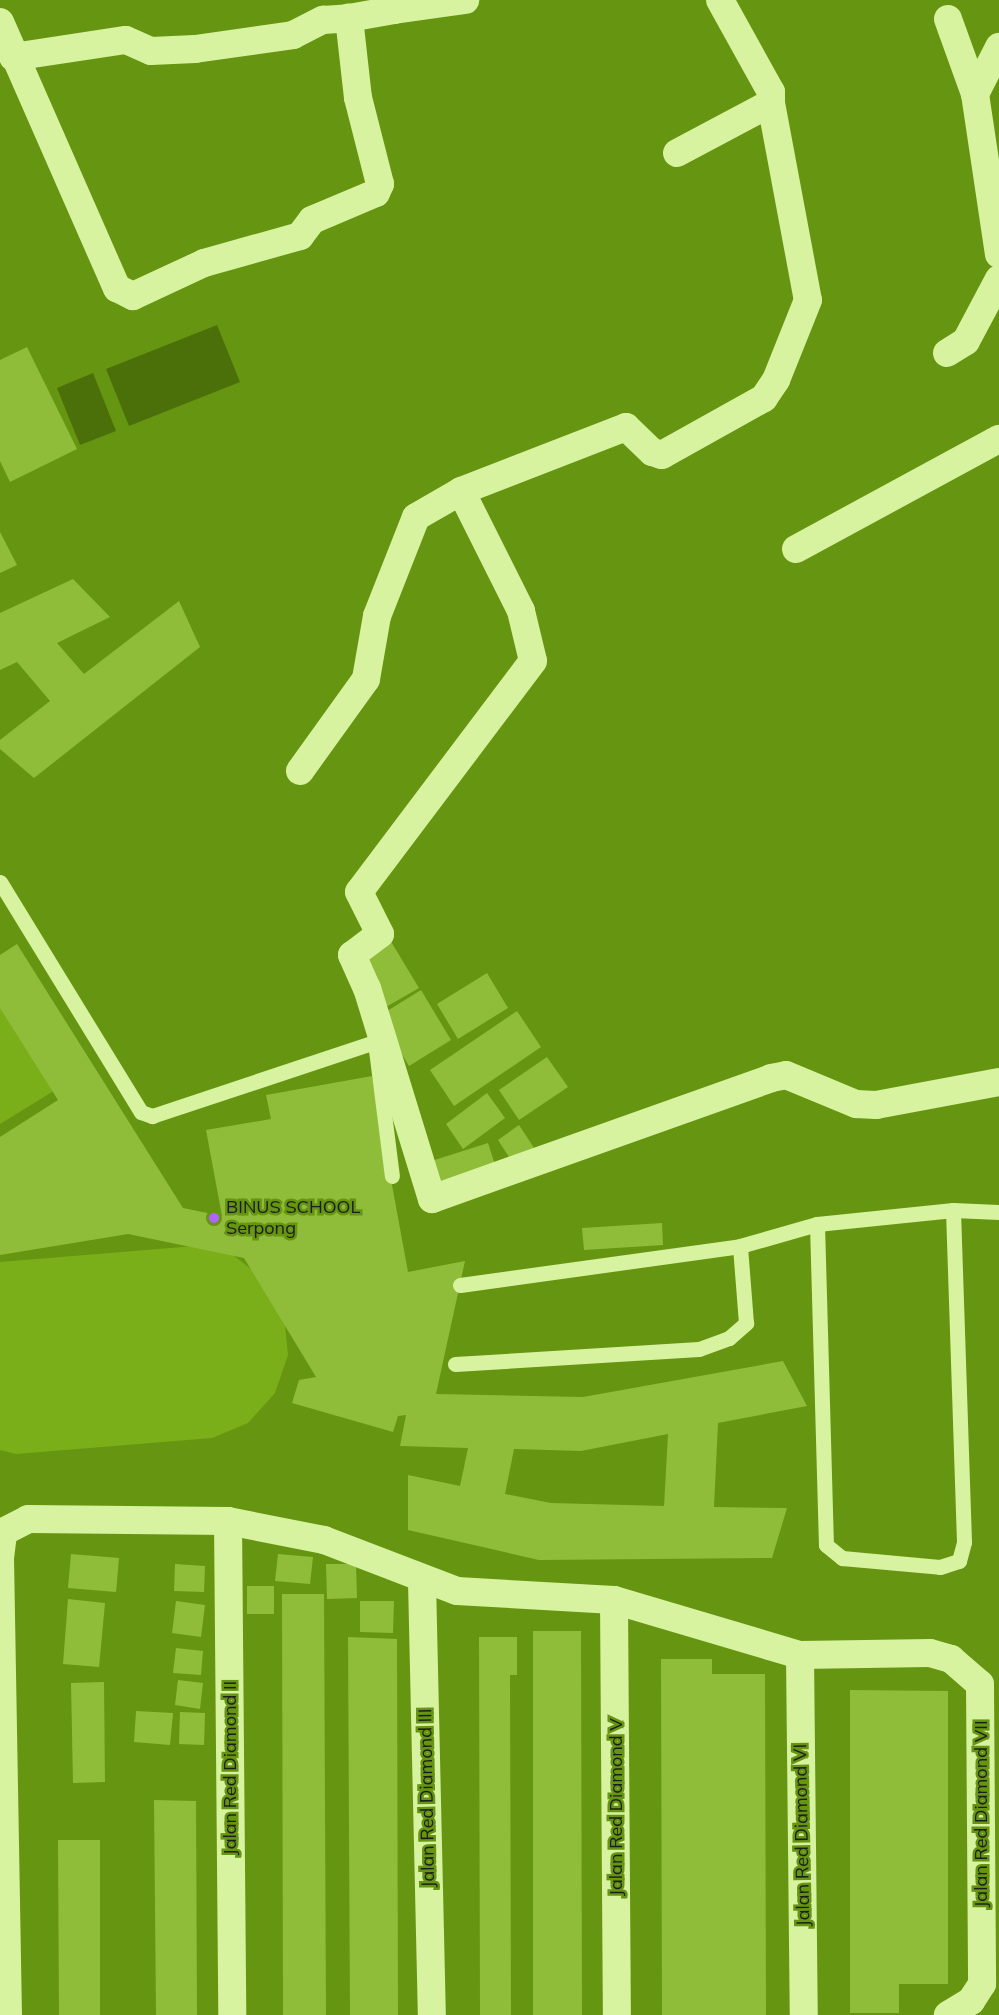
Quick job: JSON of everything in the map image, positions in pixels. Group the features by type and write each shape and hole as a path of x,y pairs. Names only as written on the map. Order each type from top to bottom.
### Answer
{"street":[{"path":"13,57 126,40 152,51 195,49 293,35 324,20 349,18 394,5 465,0"},
{"path":"300,771 366,679 377,615 416,517 461,491 626,427 651,452 662,455 771,390 808,300 771,103 771,92 720,0"},
{"path":"0,22 13,57 117,288 133,296 204,263 300,236 312,220 376,193 381,184 358,98 349,18"},
{"path":"948,19 975,94 999,254"},
{"path":"975,94 999,47"},
{"path":"677,153 771,103"},
{"path":"947,353 966,341 999,279"},
{"path":"796,549 999,440"},
{"path":"461,491 521,611 534,661 359,892 380,934 352,955 368,988 427,1198 771,1078 786,1075 856,1104 876,1105 999,1082"},
{"path":"8,2015 1,1550 28,1519 228,1521 324,1540 422,1581 457,1592 614,1600 800,1655"},
{"name":"Jalan Red Diamond II","path":"228,1521 232,2015"},
{"name":"Jalan Red Diamond III","path":"422,1581 432,2015"},
{"name":"Jalan Red Diamond V","path":"614,1600 617,2015"},
{"name":"Jalan Red Diamond VII","path":"800,1655 930,1653 951,1659 980,1684 982,1984 971,2001 948,2015"},
{"name":"Jalan Red Diamond VI","path":"800,1655 804,2015"}],"lane":[{"path":"0,882 141,1112 152,1116 375,1042 392,1176"},
{"path":"460,1285 740,1246 817,1224 953,1210 997,1211"},
{"path":"817,1224 825,1545 842,1558 940,1567 959,1561 964,1542 953,1210"},
{"path":"455,1364 699,1349 729,1338 746,1323 740,1246"}],"shaded area":[{"path":"217,325 240,382 129,426 106,369"},
{"path":"93,373 116,431 80,445 57,388"},
{"path":"0,977 65,1084 0,1124"},
{"path":"195,1246 233,1255 265,1280 284,1315 288,1355 275,1393 248,1423 212,1438 16,1454 0,1450 0,1262"}],"building":[{"path":"27,347 77,449 10,482 0,461 0,360"},
{"path":"0,532 17,565 0,573"},
{"path":"73,579 110,617 57,643 84,674 179,601 200,647 34,778 0,749 0,740 50,701 17,662 0,670 0,613"},
{"path":"387,935 419,988 386,1007 354,955"},
{"path":"17,944 183,1208 222,1216 206,1130 271,1119 266,1095 372,1076 408,1272 465,1261 436,1394 583,1397 783,1361 807,1406 718,1423 714,1507 787,1508 772,1558 539,1560 408,1530 408,1475 460,1486 468,1448 400,1446 406,1415 398,1416 393,1432 292,1403 299,1380 316,1377 244,1258 128,1234 0,1255 0,1137 58,1100 0,1008 0,955","holes":["668,1434 664,1506 551,1503 505,1494 514,1449 581,1451"]},
{"path":"487,973 508,1008 458,1039 437,1004"},
{"path":"421,990 451,1040 409,1066 379,1016"},
{"path":"517,1011 541,1047 454,1106 430,1070"},
{"path":"547,1057 568,1087 519,1120 499,1090"},
{"path":"487,1093 505,1118 463,1149 446,1124"},
{"path":"519,1125 534,1148 513,1163 498,1140"},
{"path":"488,1143 497,1171 431,1192 422,1164"},
{"path":"662,1223 663,1245 584,1250 582,1228"},
{"path":"71,1554 119,1558 116,1592 68,1588"},
{"path":"278,1554 313,1557 310,1584 275,1581"},
{"path":"175,1564 205,1566 204,1592 174,1591"},
{"path":"326,1564 356,1564 357,1598 327,1599"},
{"path":"247,1586 274,1586 274,1614 247,1614"},
{"path":"282,1594 324,1594 326,2015 283,2015"},
{"path":"68,1599 105,1603 99,1667 63,1664"},
{"path":"176,1601 205,1605 201,1637 172,1633"},
{"path":"360,1601 394,1601 393,1633 360,1632"},
{"path":"533,1631 581,1631 582,2015 533,2015"},
{"path":"348,1637 397,1639 398,2015 350,2015"},
{"path":"479,1637 517,1637 517,1675 510,1675 511,2015 480,2015"},
{"path":"176,1648 203,1651 201,1675 173,1673"},
{"path":"661,1659 712,1659 712,1674 765,1674 766,2015 662,2015"},
{"path":"178,1680 203,1683 200,1709 175,1705"},
{"path":"104,1682 105,1782 73,1783 71,1683"},
{"path":"850,1690 948,1691 948,1984 899,1984 899,2013 850,2013"},
{"path":"136,1711 173,1713 170,1745 134,1742"},
{"path":"180,1712 205,1713 204,1745 179,1744"},
{"path":"154,1800 196,1801 197,2015 156,2015"},
{"path":"58,1840 100,1840 100,2015 59,2015"}],"place":[{"name":"BINUS SCHOOL Serpong","path":"214,1218"}]}
